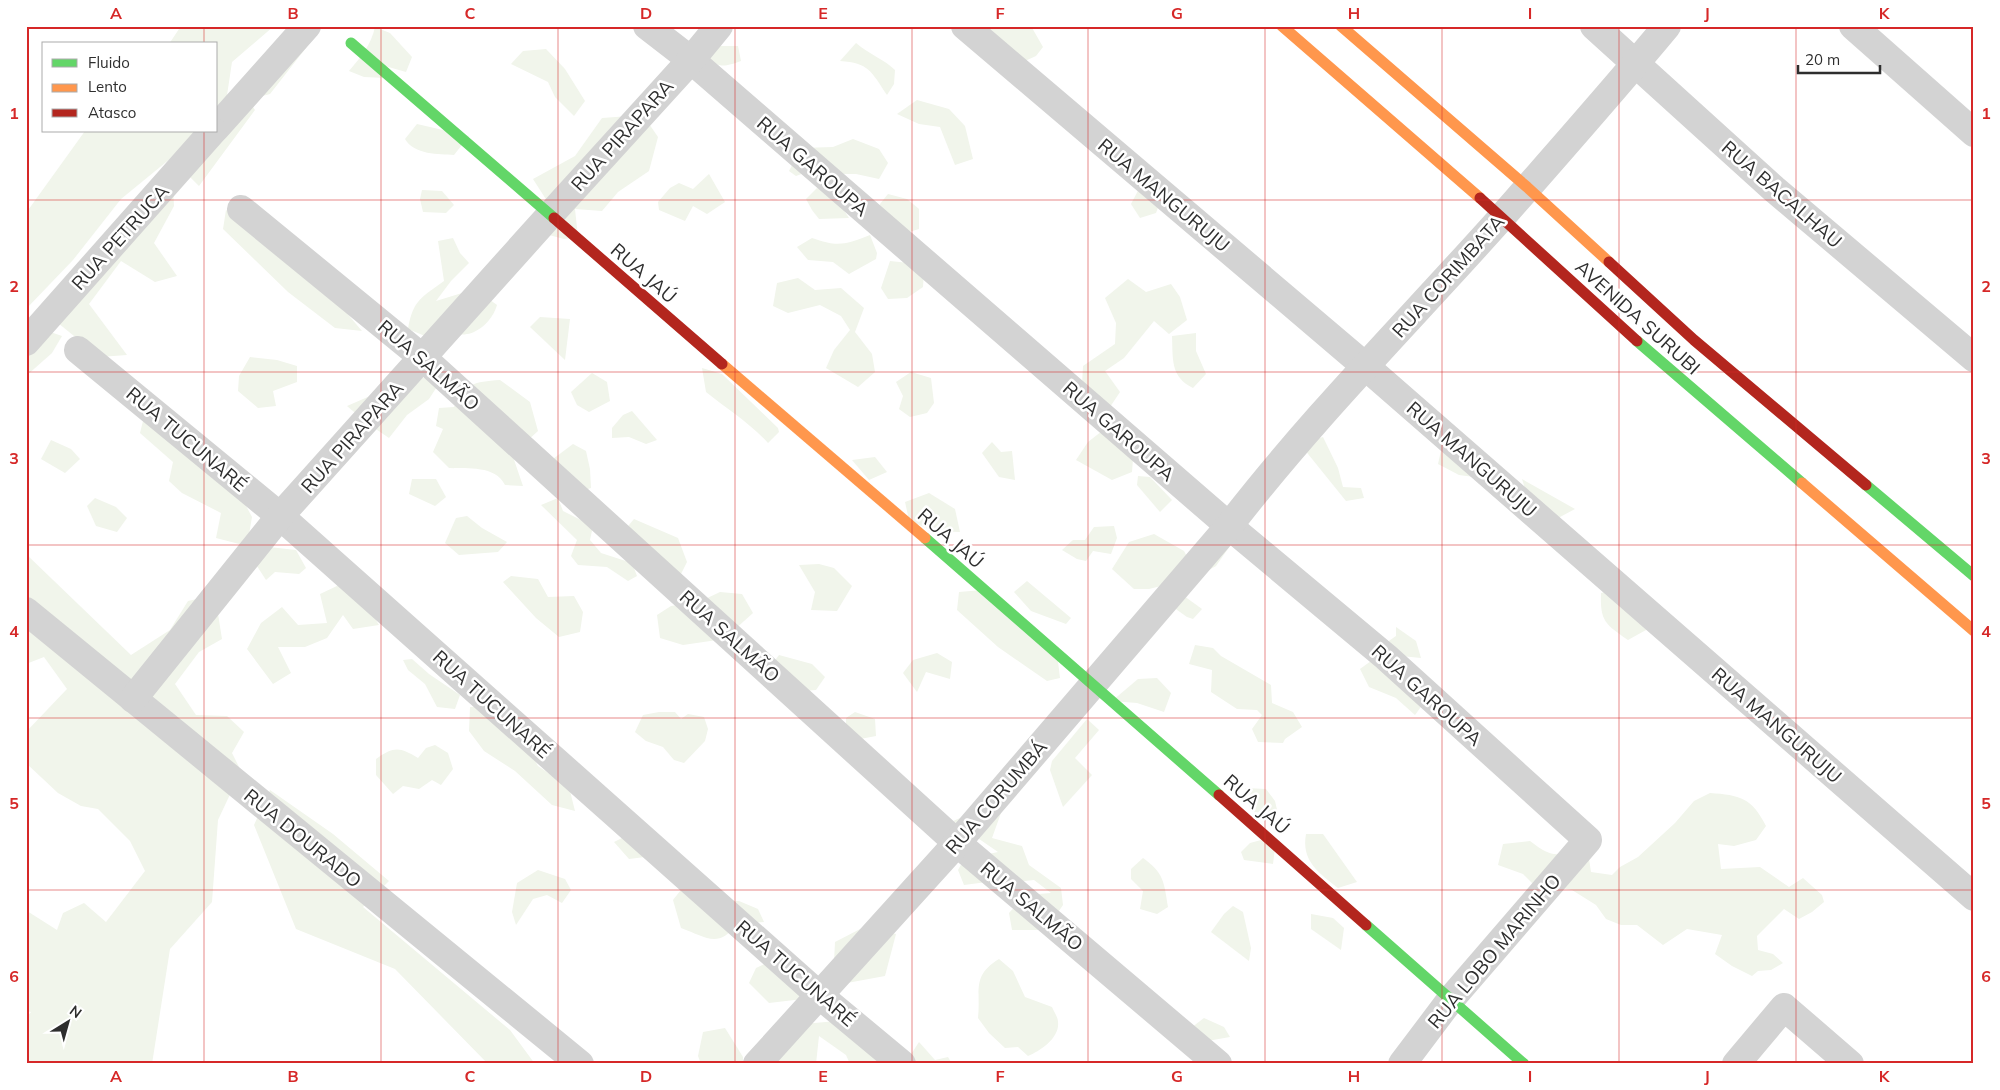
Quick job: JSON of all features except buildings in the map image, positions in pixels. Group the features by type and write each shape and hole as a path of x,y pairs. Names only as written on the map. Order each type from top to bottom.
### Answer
{"street":[{"path":"218,126 306,26"},
{"name":"RUA GAROUPA","path":"647,26 691,60 1229,526 1386,657 1588,840"},
{"name":"RUA PIRAPARA","path":"133,699 280,516 691,60 719,26"},
{"name":"RUA MANGURUJU","path":"965,26 1365,366 1974,897"},
{"name":"AVENIDA SURUBI","path":"1282,26 1502,217 1602,311 1974,631"},
{"name":"AVENIDA SURUBI","path":"1341,26 1527,187 1694,340 1974,576"},
{"name":"RUA BACALHAU","path":"1594,26 1774,189 1974,358"},
{"name":"RUA CORIMBATA","path":"1229,526 1256,491 1365,366 1502,217 1667,26"},
{"path":"1853,26 1974,133"},
{"name":"RUA JAÚ","path":"351,43 1093,684 1524,1064"},
{"name":"RUA PETRUCA","path":"26,342 213,132"},
{"name":"RUA SALMÃO","path":"241,209 423,358 957,843 1218,1064"},
{"name":"RUA TUCUNARÉ","path":"78,350 280,516 819,994 902,1064"},
{"name":"RUA CORUMBÁ","path":"757,1064 957,843 1229,526"},
{"name":"RUA DOURADO","path":"26,610 580,1064"},
{"name":"RUA LOBO MARINHO","path":"1402,1064 1451,999 1588,840"},
{"path":"1736,1064 1784,1007 1850,1064"}],"shaded area":[{"path":"181,26 274,26 232,62 226,102 218,112 218,42 170,42"},
{"path":"973,26 1031,26 1043,47 1036,56 1025,61"},
{"path":"309,27 313,39 270,94 248,100 255,110 199,186 189,176 191,169 198,154 217,141 220,121 244,92 293,40"},
{"path":"375,27 390,33 412,57 406,72 385,66 385,78 364,77 349,71 368,45"},
{"path":"856,43 895,70 894,84 887,95 873,74 863,66 840,61"},
{"path":"720,46 738,46 741,61 722,66 705,58"},
{"path":"546,49 565,69 585,101 574,116 555,97 548,82 511,64 523,51"},
{"path":"917,100 949,109 965,126 973,159 955,165 940,127 919,124 897,114"},
{"path":"643,115 658,137 649,171 618,192 602,211 575,209 578,237 564,239 549,235 549,204 533,179 575,156 602,118"},
{"path":"417,124 469,136 454,155 427,153 414,148 405,139"},
{"path":"84,132 203,132 121,199 73,260 26,309 26,213"},
{"path":"853,139 879,149 888,163 879,179 856,174 837,174 821,167 796,176 789,171 801,148 833,147"},
{"path":"709,174 725,202 707,214 693,206 685,221 659,210 658,202 670,188 679,183 693,189"},
{"path":"1141,185 1160,202 1156,213 1140,218 1131,204"},
{"path":"173,188 174,206 154,243 177,276 155,282 121,261 89,304 127,355 100,357 58,323"},
{"path":"817,188 837,200 849,218 819,219 806,199"},
{"path":"422,190 442,191 454,205 446,213 423,212 420,199"},
{"path":"888,194 907,199 919,209 919,229 909,232 878,216 880,204"},
{"path":"226,210 323,285 362,331 335,328 288,292 223,229"},
{"path":"870,235 877,253 876,259 849,274 833,262 808,260 797,247 812,238 828,243 841,244"},
{"path":"453,238 460,253 469,263 451,281 436,301 475,289 497,305 488,321 478,330 469,334 446,336 437,341 408,329 412,312 419,300 444,281 438,241"},
{"path":"890,261 909,263 924,271 923,287 907,298 888,299 881,288"},
{"path":"798,278 815,290 841,288 864,308 855,332 872,354 875,372 858,387 826,368 834,350 850,330 841,316 820,305 788,313 773,306 777,283"},
{"path":"1128,279 1146,292 1171,284 1180,297 1187,320 1169,334 1154,321 1124,358 1105,371 1120,392 1110,407 1082,385 1083,366 1115,344 1116,323 1105,298"},
{"path":"540,317 570,319 565,360 530,327"},
{"path":"39,328 62,336 52,353 26,376 26,336"},
{"path":"1196,333 1196,351 1206,374 1193,388 1180,378 1174,366 1172,336"},
{"path":"250,357 277,360 297,366 297,382 273,391 276,406 258,408 238,391 239,376"},
{"path":"702,368 722,374 778,428 779,432 768,443 706,392"},
{"path":"911,372 931,378 934,403 927,413 910,417 899,409 903,396 896,382"},
{"path":"592,373 607,382 610,401 589,412 577,405 571,392"},
{"path":"416,376 440,382 429,399 407,415 389,438 347,406"},
{"path":"500,380 530,402 538,431 526,442 510,448 523,486 505,485 495,474 480,469 449,468 433,452 443,429 436,426 439,408 454,407 467,388 472,385"},
{"path":"632,411 657,440 646,444 629,437 612,438 612,428 623,415"},
{"path":"143,421 236,487 252,517 247,546 216,538 221,513 182,493 169,481 173,462 140,433"},
{"path":"1106,428 1134,446 1132,472 1112,480 1076,460 1088,442"},
{"path":"1323,437 1338,468 1343,487 1361,488 1364,498 1346,501 1300,444"},
{"path":"51,440 71,449 80,459 65,473 41,459"},
{"path":"992,442 1001,452 1012,451 1015,480 999,477 982,453"},
{"path":"1443,442 1474,477 1459,475 1438,464"},
{"path":"573,444 586,451 590,469 591,488 582,491 553,459"},
{"path":"875,457 887,472 869,480 852,460"},
{"path":"1138,476 1150,477 1172,500 1160,512 1137,485"},
{"path":"412,479 436,479 446,497 435,506 409,494"},
{"path":"1522,479 1575,509 1560,517 1532,511"},
{"path":"929,493 955,509 960,532 932,531 909,520 905,502"},
{"path":"95,498 116,507 127,518 117,532 96,526 87,506"},
{"path":"558,498 563,511 593,526 590,540 601,553 632,563 637,576 628,581 607,567 578,565 571,556 577,540 541,505"},
{"path":"467,516 482,528 507,542 498,552 459,555 445,543 456,518"},
{"path":"634,519 678,538 687,562 677,582 624,531"},
{"path":"1114,526 1117,538 1111,554 1093,551 1086,561 1077,559 1062,550 1073,540 1085,540 1094,527"},
{"path":"1154,534 1184,551 1190,562 1232,543 1216,566 1195,578 1184,596 1202,609 1193,619 1187,617 1166,602 1177,582 1149,589 1134,589 1112,569 1129,542"},
{"path":"269,547 296,550 306,568 299,574 275,572 266,580 255,563"},
{"path":"26,554 131,655 170,630 188,601 215,595 222,639 199,652 175,684 196,715 227,716 244,732 232,753 241,771 218,820 212,902 170,949 152,1064 26,1064 26,1018 31,1012 26,1011 26,906 27,911 57,930 63,913 84,903 106,922 145,871 130,841 98,809 81,806 58,793 26,763 26,732 67,689 44,657 26,664"},
{"path":"819,564 834,568 852,586 837,611 811,610 815,592 799,565"},
{"path":"511,576 538,579 548,597 574,596 583,612 580,632 559,637 536,618 503,582"},
{"path":"1027,581 1071,618 1066,624 1031,611 1014,592"},
{"path":"339,585 365,602 379,625 353,629 343,615 327,638 305,647 278,647 291,673 273,684 247,649 261,623 282,607 298,625 327,623 320,594"},
{"path":"1631,586 1651,624 1646,630 1628,640 1605,621 1601,593"},
{"path":"982,590 1057,653 1060,678 1047,681 998,647 957,610 959,592"},
{"path":"720,592 742,594 753,613 724,639 683,645 660,638 657,615 671,606 699,602"},
{"path":"1396,627 1416,641 1421,658 1401,656 1383,645 1396,636"},
{"path":"1195,645 1213,648 1221,656 1271,685 1272,703 1293,712 1302,727 1285,739 1283,743 1258,742 1252,729 1262,715 1257,710 1237,709 1211,692 1212,670 1189,664"},
{"path":"937,653 952,662 950,679 926,672 917,692 903,673 913,660"},
{"path":"779,655 812,664 825,677 816,690 778,693 767,690 767,671"},
{"path":"412,659 429,674 460,695 455,709 437,707 425,684 408,670 403,660"},
{"path":"1371,661 1423,704 1415,715 1396,698 1369,687 1360,669"},
{"path":"1157,678 1171,693 1164,712 1137,703 1112,701 1138,679"},
{"path":"487,706 522,736 538,766 569,787 575,811 552,805 515,771 484,751 469,731 470,707"},
{"path":"675,712 681,719 688,714 704,717 708,729 705,741 684,763 674,760 663,747 646,741 635,732 643,715"},
{"path":"855,712 875,719 876,736 855,740 846,728 846,718"},
{"path":"1087,719 1099,730 1075,758 1092,775 1063,807 1050,770 1052,761"},
{"path":"435,745 448,753 453,769 441,785 432,780 419,789 403,786 393,794 376,775 376,759 388,752 397,749 402,750 418,758 426,748"},
{"path":"1246,788 1266,789 1275,801 1278,814 1253,812 1242,794"},
{"path":"270,790 333,834 389,881 363,907 510,1030 535,1064 488,1064 395,969 296,929 254,825"},
{"path":"1710,793 1729,795 1744,800 1756,809 1766,826 1756,840 1734,846 1718,844 1721,869 1760,867 1789,887 1803,878 1822,895 1824,902 1812,912 1799,919 1784,909 1757,936 1758,950 1773,954 1783,963 1771,970 1758,971 1752,976 1732,966 1715,954 1722,935 1687,929 1663,945 1637,925 1621,925 1606,919 1596,905 1572,890 1532,883 1523,874 1498,865 1503,844 1530,841 1552,854 1563,853 1587,845 1591,872 1612,875 1620,867 1638,857 1675,823 1694,801"},
{"path":"972,813 1001,813 992,838 1022,846 1029,865 1061,888 1063,905 1046,930 1012,930 1009,913 1025,895 1051,893 1034,880 1016,882 995,881 964,885 958,870 967,854 984,855 998,852 953,821"},
{"path":"638,830 645,857 629,859 614,842"},
{"path":"1306,834 1323,834 1357,882 1338,888 1324,877 1313,866 1306,852"},
{"path":"1261,840 1275,848 1273,864 1244,860 1241,852 1250,843"},
{"path":"1143,858 1155,868 1164,884 1168,907 1157,914 1140,909 1143,891 1131,879 1131,869"},
{"path":"538,870 565,879 571,890 562,903 547,895 533,899 516,925 512,912 517,883"},
{"path":"688,881 711,901 739,901 758,909 764,922 737,924 730,932 718,939 711,939 681,928 673,900"},
{"path":"1233,906 1243,912 1251,948 1249,961 1211,932 1224,914"},
{"path":"1311,914 1333,918 1344,928 1341,950 1311,929"},
{"path":"864,927 896,934 885,976 847,983 834,962 835,942"},
{"path":"777,958 803,999 769,1003 749,983 756,968"},
{"path":"999,959 1013,971 1025,997 1052,1007 1057,1018 1058,1028 1053,1038 1038,1051 1028,1056 1018,1047 1005,1048 989,1033 978,1018 981,978 990,965"},
{"path":"1204,1018 1224,1027 1230,1037 1196,1043 1187,1031"},
{"path":"837,1021 890,1064 850,1064 846,1055 819,1036 816,1064 773,1064 803,1024"},
{"path":"725,1028 743,1057 743,1064 701,1064 698,1056 703,1032"},
{"path":"919,1042 935,1060 948,1057 952,1064 914,1064 908,1059"}],"traffic: fast":[{"path":"351,43 554,218"},
{"path":"1637,341 1802,483"},
{"path":"1866,485 1974,576"},
{"path":"925,538 1219,795"},
{"path":"1366,925 1524,1064"}],"traffic: slow":[{"path":"1282,26 1480,198"},
{"path":"1341,26 1527,187 1609,262"},
{"path":"722,364 925,538"},
{"path":"1802,483 1974,631"}],"traffic: jam":[{"path":"1480,198 1637,341"},
{"path":"554,218 722,364"},
{"path":"1609,262 1694,340 1866,485"},
{"path":"1219,795 1366,925"}]}
